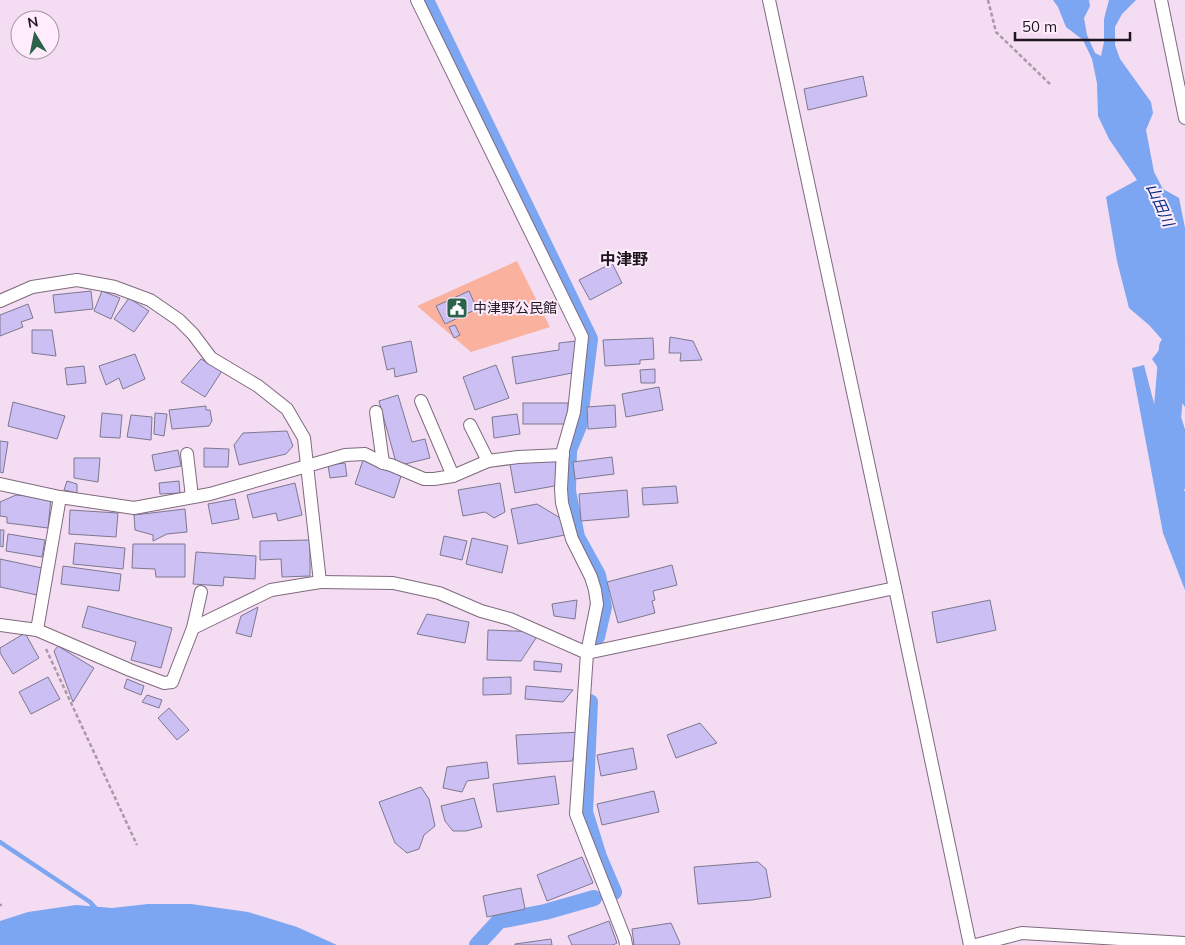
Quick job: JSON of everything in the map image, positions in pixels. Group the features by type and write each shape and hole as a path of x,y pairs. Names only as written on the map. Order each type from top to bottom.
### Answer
{"street":[{"path":"417,0 582,337 574,412 563,450 561,489 562,503 572,540 591,577 597,604 587,653 576,814 626,945"},
{"path":"769,0 970,945"},
{"path":"1162,0 1185,118"},
{"path":"0,301 32,287 76,280 114,287 150,300 179,320 193,334 211,358 258,386 287,409 304,438 320,582"},
{"path":"421,401 453,476"},
{"path":"376,412 383,463"},
{"path":"470,425 488,461"},
{"path":"187,454 192,497"},
{"path":"0,484 60,497 134,508 210,494 345,455 365,454 424,479 434,479 453,476 488,461 563,454"},
{"path":"37,630 60,497"},
{"path":"193,628 271,590 320,582 393,583 439,593 481,611 510,619 587,653 895,588"},
{"path":"0,625 37,630 130,670 164,683 172,682 193,628 201,592"},
{"path":"976,945 1022,933 1185,943"}],"path":[{"path":"988,0 996,32 1051,85"},
{"path":"37,630 137,845"}],"shaded area":[{"path":"517,261 550,327 471,352 417,306"}],"water":[{"path":"1053,0 1089,0 1090,6 1084,18 1087,35 1095,53 1101,56 1104,42 1104,19 1109,0 1136,0 1122,14 1115,27 1115,45 1120,59 1151,102 1153,113 1146,130 1154,172 1163,189 1179,198 1185,228 1185,407 1152,359 1165,343 1149,325 1129,308 1117,261 1106,197 1137,180 1109,139 1098,116 1097,83 1092,59 1083,40 1066,27"},
{"path":"1144,365 1156,411 1185,492 1185,590 1163,533 1132,368"},
{"path":"148,904 191,904 248,912 297,927 337,945 0,945 0,921 28,912 76,905 112,908"}],"building":[{"path":"863,76 867,96 808,110 804,89"},
{"path":"612,263 622,283 590,300 579,280"},
{"path":"91,291 93,309 55,313 53,295"},
{"path":"102,291 120,298 111,319 94,311"},
{"name":"中津野公民館","path":"469,291 477,309 445,324 436,306"},
{"path":"129,298 149,311 134,332 114,319"},
{"path":"28,304 33,318 21,322 23,327 0,336 0,315"},
{"path":"455,325 460,335 454,338 449,327"},
{"path":"32,330 52,330 56,356 32,353"},
{"path":"670,337 693,341 702,360 680,361 681,353 669,353"},
{"path":"653,338 654,359 640,360 640,364 605,366 603,340"},
{"path":"411,341 417,372 395,377 394,368 387,370 382,347"},
{"path":"576,341 572,373 516,384 512,357 559,350 559,343"},
{"path":"135,354 145,379 123,389 119,378 106,385 99,366"},
{"path":"201,359 222,371 205,397 181,382"},
{"path":"496,365 509,398 475,410 463,377"},
{"path":"84,366 86,383 67,385 65,368"},
{"path":"655,369 655,383 641,383 640,370"},
{"path":"659,387 663,410 626,417 622,394"},
{"path":"398,395 412,442 425,439 430,458 397,466 379,401"},
{"path":"13,402 65,416 57,439 8,426"},
{"path":"523,403 568,403 568,424 523,424"},
{"path":"615,405 616,427 588,429 587,407"},
{"path":"206,406 206,410 210,410 212,421 209,426 172,429 169,410"},
{"path":"102,413 122,415 120,438 100,437"},
{"path":"155,413 167,414 164,436 154,434"},
{"path":"517,414 520,434 494,438 492,417"},
{"path":"131,415 152,417 151,440 127,437"},
{"path":"287,431 293,446 286,454 239,465 234,445 243,433"},
{"path":"0,441 8,442 3,473 0,472"},
{"path":"204,448 229,449 228,467 204,467"},
{"path":"178,450 181,466 155,471 152,455"},
{"path":"555,457 560,485 515,493 510,464"},
{"path":"612,457 614,474 575,479 573,462"},
{"path":"74,458 100,458 98,482 74,478"},
{"path":"363,460 402,473 394,498 355,484"},
{"path":"345,463 347,476 330,478 328,465"},
{"path":"67,481 77,484 77,493 64,490"},
{"path":"179,481 180,493 160,494 159,483"},
{"path":"295,483 302,515 278,521 276,513 253,518 247,495"},
{"path":"500,483 505,512 494,518 485,512 463,516 458,490"},
{"path":"676,486 678,503 643,505 642,488"},
{"path":"627,490 629,517 581,521 579,494"},
{"path":"16,495 51,498 48,528 7,523 7,517 0,516 0,502"},
{"path":"235,499 239,519 212,524 208,504"},
{"path":"537,504 562,519 565,535 518,544 511,509"},
{"path":"185,509 187,532 167,534 153,541 153,535 135,530 134,515"},
{"path":"70,510 118,513 116,537 69,534"},
{"path":"0,530 4,530 3,547 0,546"},
{"path":"8,534 45,540 42,557 6,551"},
{"path":"444,536 467,541 462,560 440,555"},
{"path":"472,538 508,546 502,573 466,564"},
{"path":"310,540 310,576 282,577 281,559 260,560 260,541"},
{"path":"75,543 125,548 123,569 73,564"},
{"path":"133,544 185,544 185,577 156,577 155,569 132,568"},
{"path":"196,552 256,556 255,579 224,577 223,586 193,584"},
{"path":"0,559 42,568 37,595 0,587"},
{"path":"672,565 677,585 653,591 655,600 652,601 655,613 618,623 607,582"},
{"path":"63,566 121,574 119,591 61,584"},
{"path":"577,600 575,619 554,616 552,604"},
{"path":"990,600 996,630 937,643 932,612"},
{"path":"88,606 172,628 161,668 131,660 136,642 82,627"},
{"path":"258,607 251,637 236,633 241,616"},
{"path":"427,614 469,622 465,643 417,634"},
{"path":"488,630 540,632 521,661 487,660"},
{"path":"25,633 39,658 13,674 0,653 0,648"},
{"path":"58,646 94,668 73,702 54,651"},
{"path":"534,661 562,664 561,672 534,670"},
{"path":"48,677 60,699 31,714 19,692"},
{"path":"511,677 511,694 483,695 483,678"},
{"path":"127,679 144,686 141,695 124,688"},
{"path":"526,686 573,690 563,702 525,699"},
{"path":"147,695 162,700 159,708 142,702"},
{"path":"169,708 189,730 177,740 158,718"},
{"path":"700,723 717,743 676,758 667,735"},
{"path":"582,732 572,761 518,764 516,735"},
{"path":"633,748 637,769 601,776 597,755"},
{"path":"487,762 489,778 467,781 462,792 443,788 447,767"},
{"path":"555,776 559,804 497,812 493,784"},
{"path":"421,787 429,799 435,826 424,835 419,849 407,853 395,843 379,802"},
{"path":"654,791 659,812 602,825 597,804"},
{"path":"474,798 482,827 466,831 453,831 445,821 441,806"},
{"path":"582,857 593,883 547,901 537,875"},
{"path":"758,862 766,869 771,897 698,904 694,867"},
{"path":"521,888 525,909 487,917 483,896"},
{"path":"609,921 617,943 613,945 572,945 568,936"},
{"path":"671,923 680,943 679,945 634,945 632,929"},
{"path":"551,939 552,945 515,945 515,944"}],"waterway":[{"path":"426,0 590,339 579,426 569,450 568,491 577,537 598,575 604,607 597,637"},
{"name":"山田川","path":"1173,348 1167,419 1185,475"},
{"path":"590,702 585,812 599,857 614,892"},
{"path":"0,842 90,902 97,910"},
{"path":"477,945 499,921 545,912 594,898"}],"place":[{"name":"中津野公民館","path":"457,308"}],"district":[{"name":"中津野","path":"624,259"}]}
